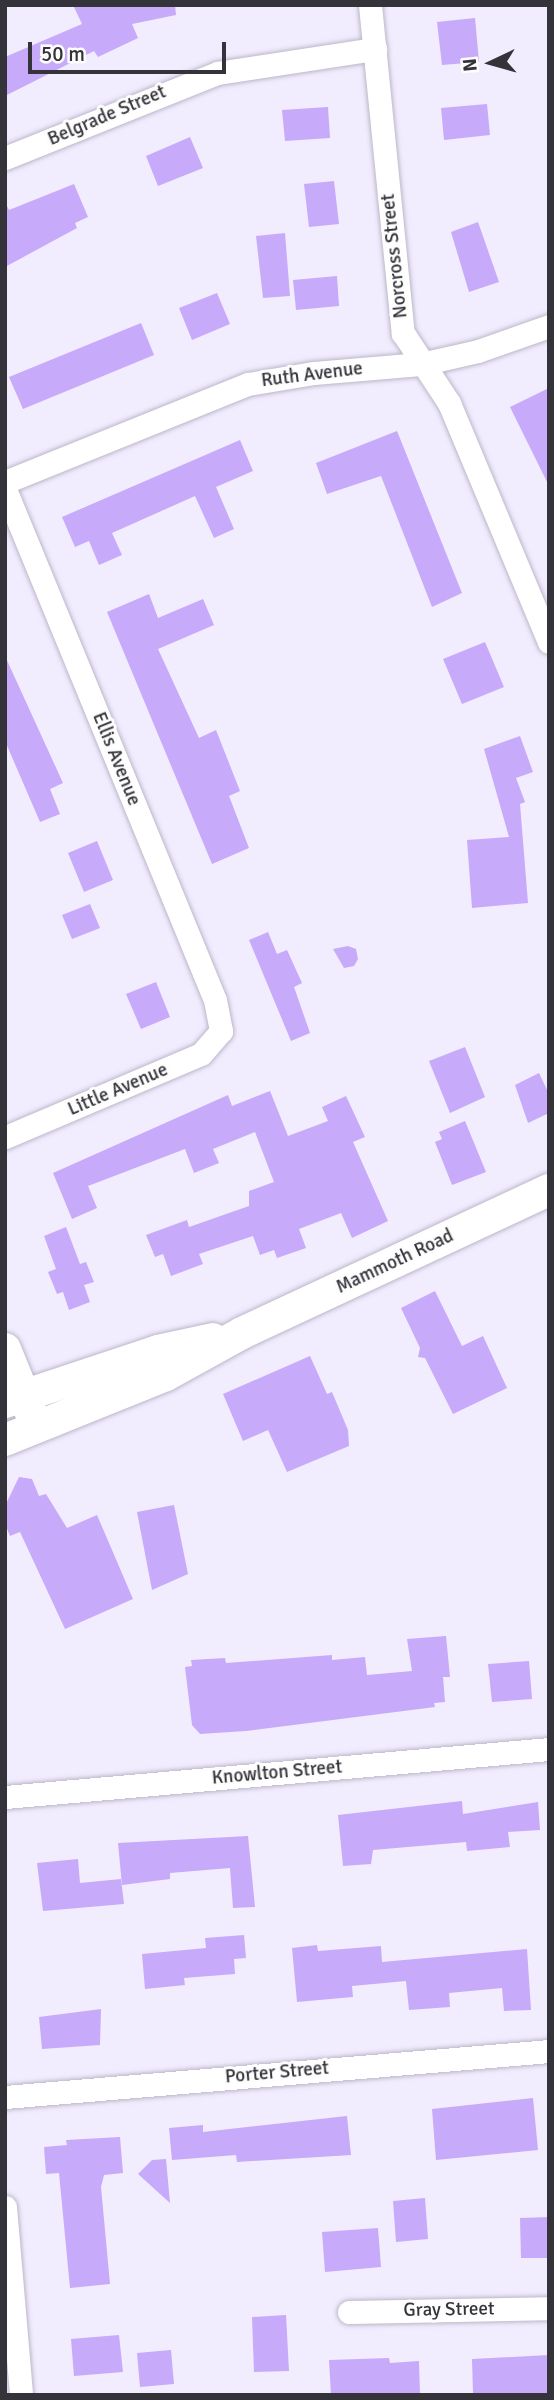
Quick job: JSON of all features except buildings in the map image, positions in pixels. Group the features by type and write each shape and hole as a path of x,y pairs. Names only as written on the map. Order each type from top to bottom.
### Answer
{"main road":[{"name":"Mammoth Road","path":"5,1440 166,1375 242,1334 549,1190"},
{"name":"Mammoth Road","path":"15,1398 158,1350 242,1334"},
{"path":"5,1349 15,1398 36,1428"}],"street":[{"name":"Norcross Street","path":"370,5 403,333 449,403 549,642"},
{"name":"Belgrade Street","path":"5,158 218,72 375,49"},
{"name":"Ruth Avenue","path":"5,482 248,384 314,373 421,364 478,351 549,326"},
{"name":"Ellis Avenue","path":"5,489 215,1000 221,1031"},
{"name":"Little Avenue","path":"5,1137 201,1055 221,1031"},
{"name":"Knowlton Street","path":"5,1797 549,1748"},
{"name":"Porter Street","path":"5,2097 549,2051"},
{"path":"5,2207 21,2395"},
{"name":"Gray Street","path":"349,2312 549,2308"}]}
